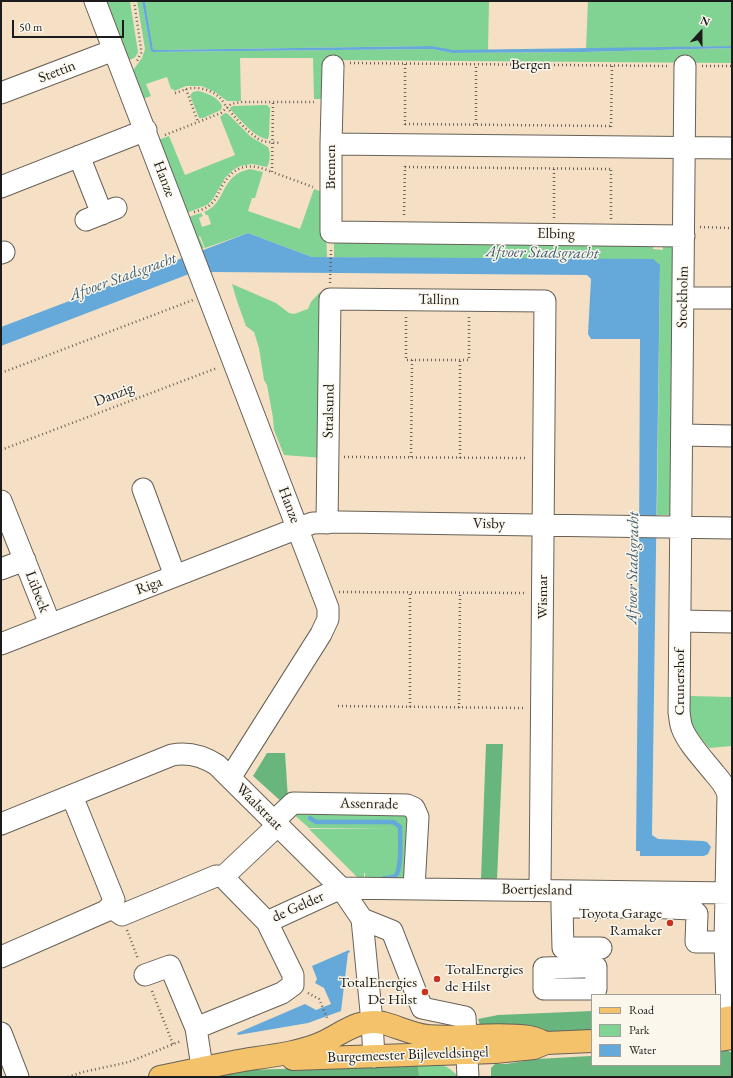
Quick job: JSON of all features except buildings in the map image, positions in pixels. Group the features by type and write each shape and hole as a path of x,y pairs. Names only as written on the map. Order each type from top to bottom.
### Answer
{"main road":[{"name":"Burgemeester Bijleveldsingel","path":"160,1077 202,1067 268,1057 312,1046 324,1042 357,1024 372,1022 383,1023 414,1033 495,1052 534,1048 546,1043 591,1041"},
{"name":"Burgemeester Bijleveldsingel","path":"268,1057 289,1059 374,1057 467,1045"}],"street":[{"name":"Hanze","path":"95,1 329,610 328,619 321,634 230,778"},
{"name":"Stettin","path":"1,93 118,59"},
{"name":"Bremen","path":"331,239 332,66"},
{"name":"Stockholm","path":"676,527 682,435 685,66"},
{"path":"1,187 79,156 148,136"},
{"path":"331,144 732,148"},
{"path":"79,156 101,214"},
{"name":"Elbing","path":"331,239 684,232"},
{"name":"Tallinn","path":"330,292 545,301 545,304"},
{"name":"Stralsund","path":"327,523 330,292"},
{"path":"683,298 732,298"},
{"name":"Wismar","path":"540,890 545,304"},
{"path":"682,435 732,436"},
{"path":"142,489 175,576"},
{"name":"Lübeck","path":"1,501 50,624"},
{"name":"Visby","path":"298,528 313,523 732,528"},
{"name":"Crunershof","path":"676,527 680,621 679,712 681,727 691,743 721,782 728,795 729,893 725,942 727,1039"},
{"name":"Riga","path":"1,644 298,528"},
{"name":"Lübeck","path":"1,569 25,560"},
{"path":"680,621 732,622"},
{"name":"Waalstraat","path":"1,824 179,754 204,758 217,765 341,888 362,919 374,1057"},
{"path":"1,956 106,911 114,900 72,796"},
{"name":"Assenrade","path":"276,823 293,803 407,805 414,808 418,816 414,888"},
{"path":"110,907 122,915 216,876 223,877 276,823"},
{"name":"de Gelder","path":"223,877 267,922 341,888"},
{"name":"Boertjesland","path":"341,888 540,890 562,899 645,900 729,893"},
{"path":"562,899 563,948 589,954"},
{"path":"645,900 692,909 697,914 696,942 725,942"},
{"path":"362,919 392,931 422,1008 465,1017 468,1077"},
{"path":"197,1031 282,992 293,985 293,975 267,922"},
{"path":"145,975 170,966 197,1031 202,1067"},
{"path":"1,1032 18,1077"}],"path":[{"path":"118,59 132,64 137,61 141,53 134,1"},
{"name":"Bergen","path":"332,66 333,63 732,66"},
{"path":"405,64 405,123 611,125 612,65"},
{"path":"476,64 476,124"},
{"path":"175,93 186,89 204,89 222,99 239,122 257,138 265,142 281,143"},
{"path":"186,89 198,122"},
{"path":"227,107 231,104 242,102 332,102"},
{"path":"272,172 273,103"},
{"name":"Hanze","path":"148,136 198,122 221,113 227,107"},
{"name":"Hanze","path":"179,218 207,207 214,202 227,178 236,170 249,166 259,167 272,172"},
{"path":"404,215 405,168 554,168 611,170 611,225"},
{"path":"554,168 554,224"},
{"name":"Bremen","path":"272,172 332,190"},
{"path":"684,232 732,228"},
{"path":"330,292 331,239"},
{"path":"1,373 205,287"},
{"path":"406,310 406,360 437,362 469,360 469,311"},
{"path":"411,457 412,360"},
{"path":"460,360 460,458"},
{"name":"Danzig","path":"1,450 234,361"},
{"path":"344,457 529,458"},
{"path":"343,592 530,593"},
{"path":"410,592 410,707"},
{"path":"459,708 460,593"},
{"path":"338,706 541,708"},
{"path":"293,985 318,1000 329,1022"},
{"path":"68,1077 129,1062 197,1031"}],"green space":[{"path":"101,1 130,1 138,52 134,58 126,60"},
{"path":"137,1 142,1 150,47 153,52 432,49 452,53 584,52 732,48 732,63 327,60 326,99 314,99 313,58 240,58 241,101 227,101 215,92 202,86 186,86 174,91 171,89 167,77 146,84 151,96 140,100 132,74 142,58 145,49"},
{"path":"145,1 489,1 488,50 450,50 432,46 153,50"},
{"path":"588,1 732,1 732,46 586,49"},
{"path":"198,91 208,94 218,100 222,106 221,110 203,118 199,118 190,95 193,92"},
{"path":"267,105 270,108 268,139 261,137 252,131 230,108 233,106"},
{"path":"225,113 228,114 251,137 268,147 270,155 268,165 267,167 252,164 240,166 233,170 225,178 213,199 207,205 184,214 156,141 169,136 185,175 235,155 220,117"},
{"path":"250,169 263,172 255,198 252,198 248,211 300,229 314,189 325,193 327,257 312,257 248,233 205,248 200,236 199,237 204,248 198,251 185,218 201,213 203,216 199,218 202,227 211,224 208,215 204,212 217,203 233,177 240,172"},
{"path":"334,238 653,241 653,249 663,250 662,241 675,244 675,515 657,515 660,265 334,257"},
{"path":"232,284 276,303 289,313 294,314 308,309 311,302 319,293 324,292 323,458 284,455 274,430 267,385 264,380 259,348 254,332 246,326"},
{"path":"690,696 732,697 732,746 709,748 691,723"},
{"path":"486,744 503,744 497,879 481,879"},
{"path":"267,753 285,753 288,799 283,803 253,776"},
{"path":"321,810 323,815 395,814 412,817 410,879 365,885 365,873 364,884 309,829 391,829 309,828 291,812"},
{"path":"591,1011 591,1033 545,1034 481,1028 478,1019 498,1015"},
{"path":"721,1048 723,1048 732,1053 732,1077 491,1077 491,1068 495,1064 506,1064 537,1059 590,1056 591,1066 721,1066"},
{"path":"418,1064 443,1065 448,1067 457,1075 457,1077 419,1077"},
{"path":"418,1064 419,1077 195,1077 246,1070"}],"water":[{"path":"142,1 145,1 153,49 155,50 432,46 453,50 732,46 732,48 584,52 452,53 432,49 153,52 151,51 150,47"},
{"path":"248,233 312,257 653,259 660,265 652,835 658,839 707,842 711,847 708,854 704,856 640,856 640,851 636,851 640,339 591,339 588,334 591,279 587,275 214,272 189,274 1,346 1,327"},
{"path":"349,950 350,952 348,953 341,1011 308,1023 238,1035 237,1033 305,1004 316,1010 331,1004 324,988 315,983 317,979 312,966"}],"waterway":[{"path":"310,818 316,822 392,822 400,827 398,871 393,877 384,878"}],"place":[{"name":"Toyota Garage Ramaker","path":"670,923"},
{"name":"TotalEnergies de Hilst","path":"437,979"},
{"name":"TotalEnergies De Hilst","path":"425,992"}],"water label":[{"name":"Afvoer Stadsgracht","path":"542,253"},
{"name":"Afvoer Stadsgracht","path":"123,277"},
{"name":"Afvoer Stadsgracht","path":"633,568"}]}
